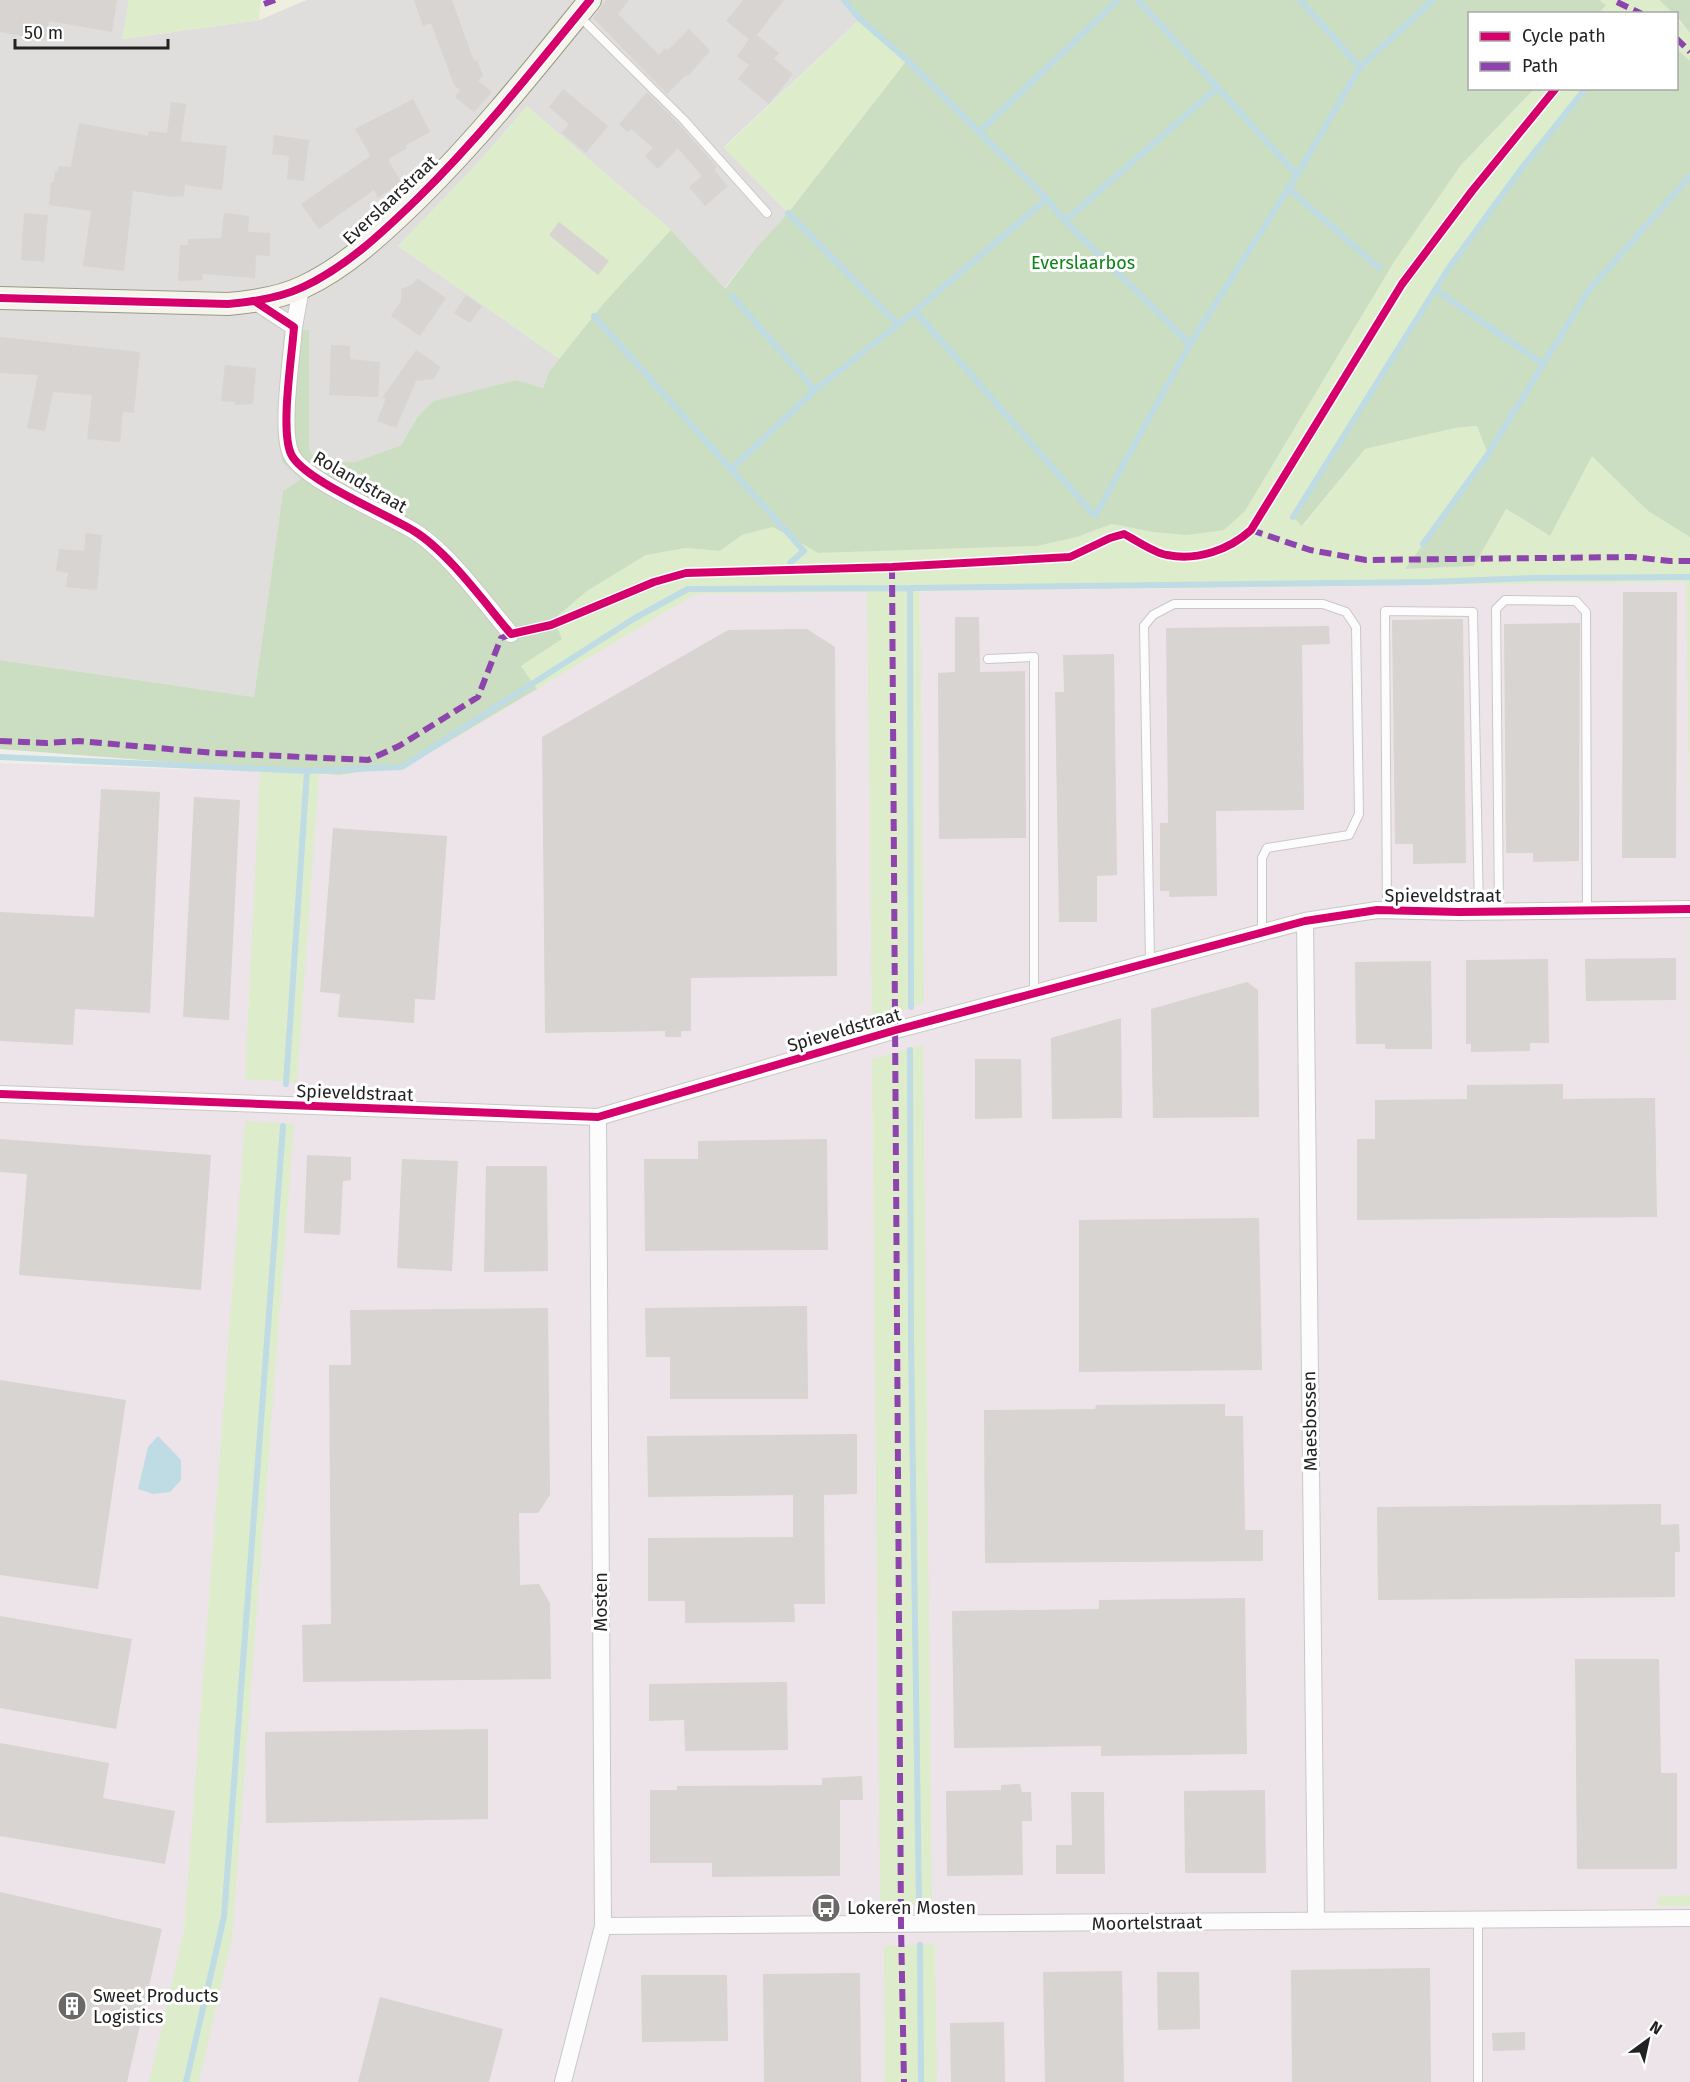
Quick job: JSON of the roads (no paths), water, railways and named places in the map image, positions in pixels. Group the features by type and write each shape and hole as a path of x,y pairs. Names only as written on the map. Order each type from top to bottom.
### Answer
{"street":[{"name":"Everslaarstraat","path":"0,298 228,304 256,302 301,288 364,248 399,217 478,136 584,7"},
{"name":"Rolandstraat","path":"301,288 294,327 286,434 292,456 317,479 414,531 435,546 511,634"},
{"path":"256,302 294,327"},
{"name":"Spieveldstraat","path":"0,1094 598,1118 896,1030 1305,921 1377,910 1690,909"},
{"name":"Maesbossen","path":"1305,921 1316,1921"},
{"name":"Mosten","path":"563,2082 603,1926 598,1118"},
{"name":"Moortelstraat","path":"603,1926 1690,1918"}],"lane":[{"path":"584,7 767,213"},
{"path":"1499,911 1496,609 1505,600 1576,601 1586,612 1587,910"},
{"path":"1150,962 1144,626 1153,615 1174,604 1323,604 1346,612 1356,627 1359,814 1349,835 1267,848 1262,858 1262,931"},
{"path":"1387,911 1385,611 1473,612 1479,911"},
{"path":"988,659 1034,657 1034,993"},
{"path":"1478,1919 1478,2082"}],"water":[{"path":"158,1436 181,1460 181,1480 170,1492 153,1494 138,1489 148,1447"}],"waterway":[{"path":"844,0 860,19 907,60 979,132"},
{"path":"731,469 815,390 915,311 1047,199 979,132 1118,0"},
{"path":"1138,0 1297,175"},
{"path":"1300,0 1360,67"},
{"path":"915,311 1095,516 1190,344 1297,175 1360,67 1433,0"},
{"path":"1065,221 1217,88"},
{"path":"1293,517 1448,269 1521,169 1584,90"},
{"path":"1423,544 1488,454 1589,290 1690,176"},
{"path":"1288,188 1379,268"},
{"path":"1047,199 1065,221 1190,344"},
{"path":"788,213 898,324"},
{"path":"1436,290 1543,364"},
{"path":"732,296 815,390"},
{"path":"594,316 804,551 790,563"},
{"path":"911,1007 910,588 1690,577"},
{"path":"286,1084 307,771 402,767 635,618 688,589 910,588"},
{"path":"0,757 307,771"},
{"path":"910,1050 911,1339 919,1904"},
{"path":"186,2082 224,1917 283,1126"},
{"path":"920,1945 921,2082"}],"place":[{"name":"Lokeren Mosten","path":"826,1908"},
{"name":"Sweet Products Logistics","path":"72,2006"}],"park label":[{"name":"Everslaarbos","path":"1083,263"}]}
